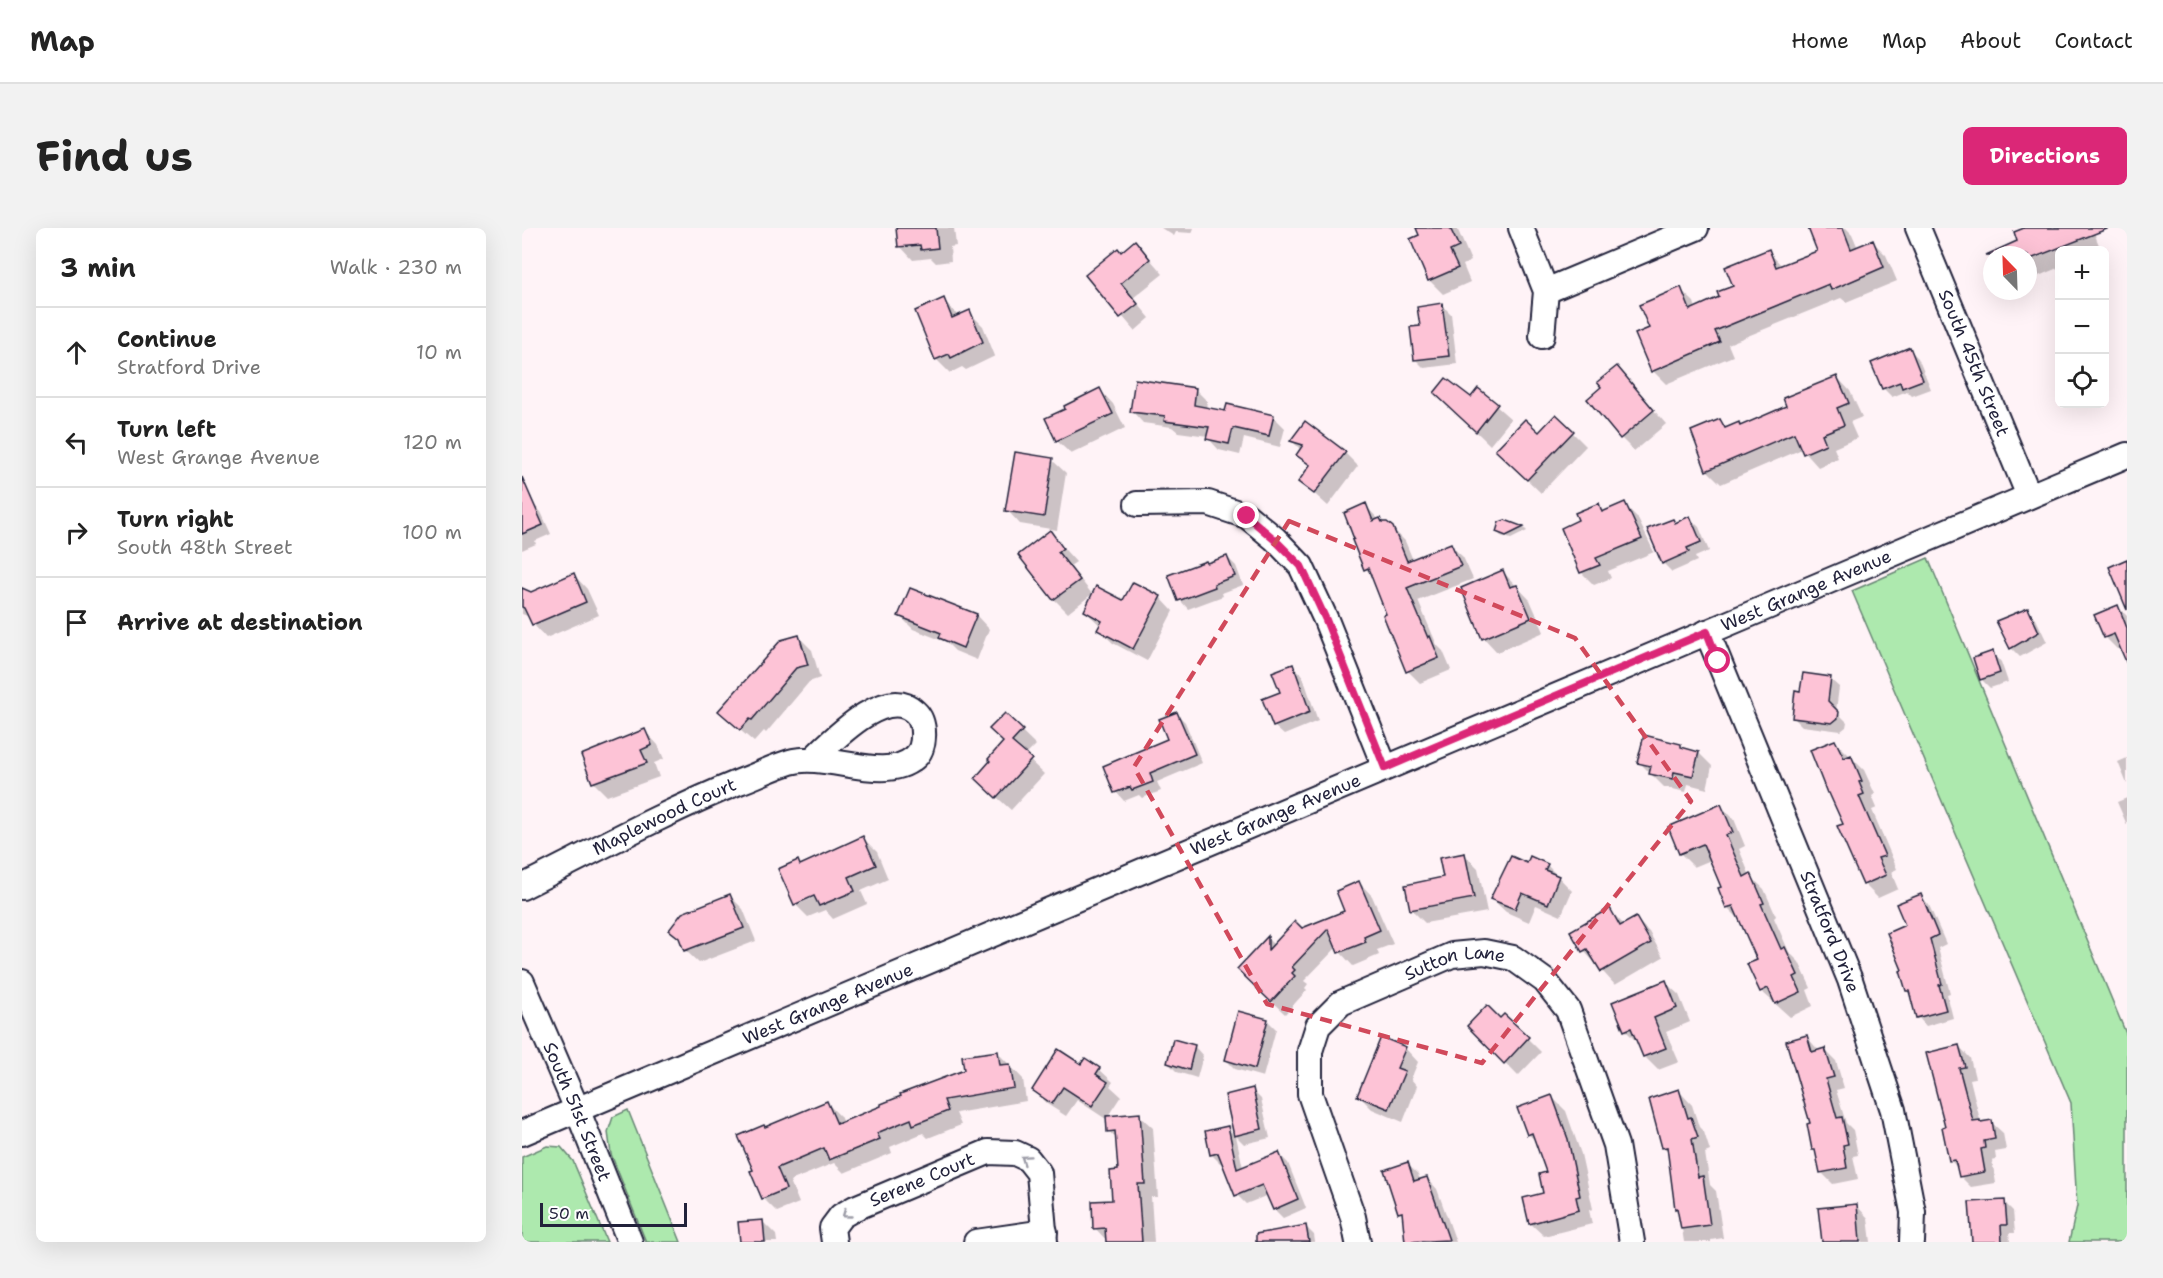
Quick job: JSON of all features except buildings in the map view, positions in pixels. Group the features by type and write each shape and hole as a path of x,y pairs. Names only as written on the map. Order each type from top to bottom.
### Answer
{"street":[{"path":"1521,228 1546,291 1542,336"},
{"path":"1546,291 1696,228"},
{"name":"South 45th Street","path":"1918,228 2029,496"},
{"name":"West Grange Avenue","path":"522,1133 2127,454"},
{"path":"1137,504 1208,503 1247,516 1301,566 1326,620 1385,768"},
{"name":"Stratford Drive","path":"1707,632 1850,980 1893,1110 1913,1212 1912,1242"},
{"name":"Maplewood Court","path":"522,887 692,801 791,762 813,759"},
{"name":"Sutton Lane","path":"1358,1242 1353,1217 1310,1094 1310,1051 1318,1026 1341,1003 1452,955 1484,952 1513,958 1545,981 1568,1010 1616,1145 1632,1242"},
{"name":"South 51st Street","path":"522,982 630,1242"},
{"name":"Serene Court","path":"834,1242 832,1228 841,1216 855,1208 988,1152 1015,1153 1029,1159 1039,1173 1045,1237 976,1242"}],"highlighted area":[{"path":"1289,521 1575,638 1691,801 1482,1063 1267,1004 1134,767"}],"green space":[{"path":"1928,558 2127,1036 2127,1242 2069,1242 2077,1206 2071,1103 1852,591"},
{"path":"628,1110 681,1242 646,1242 611,1154 608,1132 613,1117"},
{"path":"547,1146 561,1147 573,1161 607,1242 522,1242 522,1157"}],"route":[{"path":"1247,516 1301,566 1326,620 1385,768 1707,632 1718,661"}]}
